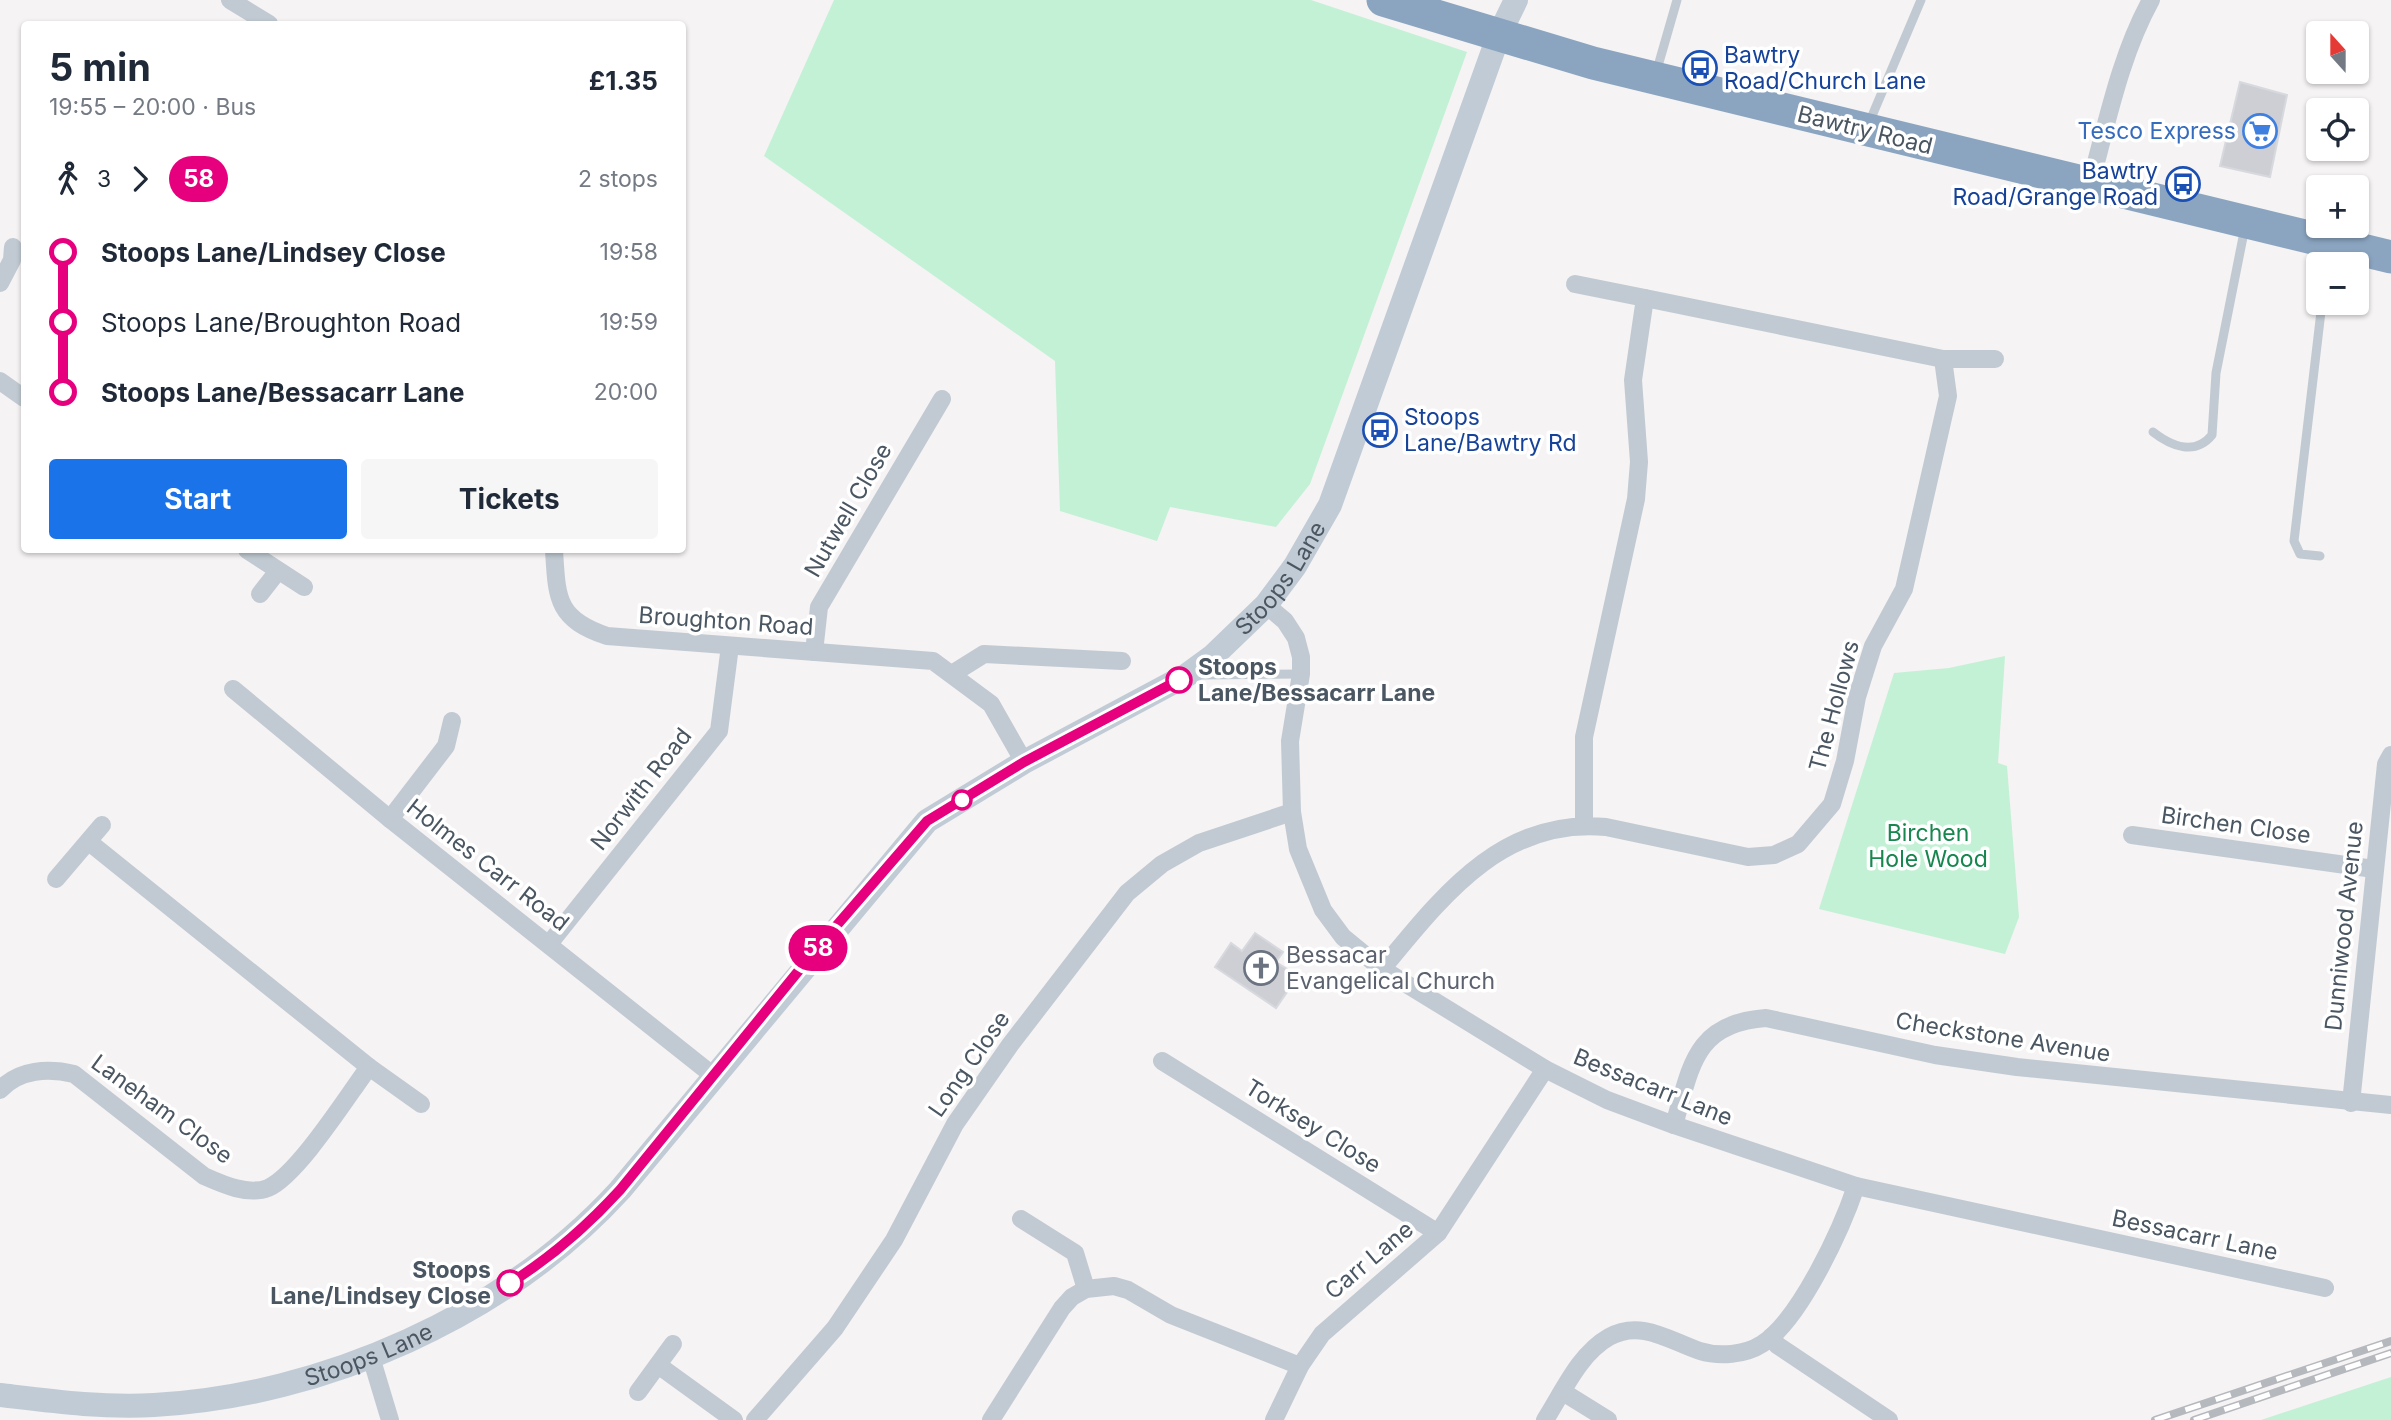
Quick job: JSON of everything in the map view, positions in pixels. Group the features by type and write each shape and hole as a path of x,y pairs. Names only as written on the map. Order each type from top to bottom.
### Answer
{"highway":[{"name":"Bawtry Road","path":"1383,0 1499,37 1655,78 2246,222 2326,252"},
{"name":"Bawtry Road","path":"2369,256 2391,257"}],"street":[{"path":"230,0 264,21"},
{"name":"Stoops Lane","path":"0,1395 69,1403 154,1405 270,1387 371,1357 438,1327 547,1259 603,1209 715,1077 818,947 927,821 1024,762 1187,675 1236,636 1266,605 1295,566 1330,505 1499,37 1516,0"},
{"path":"2090,184 2140,19 2151,0"},
{"path":"0,284 12,260 13,245"},
{"path":"1574,284 1943,359 1995,359"},
{"path":"1584,825 1584,737 1636,499 1639,463 1633,380 1645,298"},
{"name":"The Hollows","path":"1382,970 1445,892 1471,870 1510,846 1556,830 1584,825 1748,857 1774,855 1798,844 1832,804 1845,761 1857,697 1873,646 1904,589 1948,396 1943,359"},
{"path":"0,381 21,396"},
{"name":"Nutwell Close","path":"814,652 819,607 942,399"},
{"path":"251,553 304,587"},
{"name":"Broughton Road","path":"554,553 556,587 564,612 582,628 607,636 933,662 991,704 1024,762"},
{"path":"260,594 278,571"},
{"name":"Bessacarr Lane","path":"1266,605 1284,621 1296,638 1301,674 1290,741 1292,812 1298,849 1323,910 1343,937 1382,970 1545,1069 1606,1100 1674,1125 1856,1186 2325,1288"},
{"name":"Norwith Road","path":"549,944 719,731 730,646"},
{"path":"952,674 984,654 1122,660"},
{"name":"Holmes Carr Road","path":"233,689 390,819 715,1077"},
{"path":"390,819 446,746 452,721"},
{"name":"Dunniwood Avenue","path":"2351,1103 2386,764 2391,755"},
{"name":"Long Close","path":"755,1420 835,1328 894,1240 955,1124 1010,1045 1127,893 1162,864 1199,843 1292,812"},
{"path":"56,879 102,825"},
{"name":"Birchen Close","path":"2132,835 2374,869"},
{"path":"89,842 369,1066 421,1104"},
{"name":"Checkstone Avenue","path":"1674,1125 1693,1061 1706,1040 1721,1028 1743,1020 1766,1018 1935,1055 2017,1067 2391,1105"},
{"name":"Torksey Close","path":"1162,1061 1438,1233"},
{"name":"Laneham Close","path":"0,1090 17,1078 37,1071 57,1070 74,1074 204,1176 227,1186 268,1188 296,1165 369,1066"},
{"name":"Carr Lane","path":"1274,1420 1300,1366 1322,1334 1337,1318 1416,1255 1438,1233 1545,1069"},
{"path":"1545,1420 1592,1349 1612,1335 1654,1331 1702,1352 1726,1354 1746,1351 1772,1336 1799,1303 1810,1284 1848,1209 1856,1186"},
{"path":"1021,1219 1075,1253 1086,1289"},
{"path":"991,1420 1062,1308 1072,1297 1086,1289 1114,1286 1128,1290 1171,1315 1300,1366"},
{"path":"1772,1336 1777,1345 1889,1420"},
{"path":"638,1391 673,1345"},
{"path":"371,1357 390,1420"},
{"path":"658,1365 734,1420"},
{"path":"1563,1392 1608,1420"}],"lane":[{"path":"1655,78 1677,0"},
{"path":"1865,131 1921,0"},
{"path":"2153,432 2170,445 2187,447 2203,443 2212,435 2216,373 2246,222"},
{"path":"2320,556 2300,554 2294,541 2321,315"},
{"path":"1187,675 1301,674"}],"green space":[{"path":"834,0 1311,0 1467,52 1310,484 1276,527 1170,507 1157,541 1060,511 1055,361 764,156"},
{"name":"Birchen Hole Wood","path":"2005,656 1998,763 2007,766 2019,917 2005,954 1819,909 1894,673 1949,668"},
{"path":"2391,1377 2391,1420 2261,1420"}],"building":[{"path":"2240,82 2287,95 2270,177 2220,166"},
{"path":"1255,933 1283,952 1276,962 1298,976 1276,1008 1215,967 1231,943 1242,951"}],"railway":[{"path":"2155,1420 2391,1341"},
{"path":"2194,1420 2391,1353"}],"bus line":[{"name":"58","path":"510,1283 547,1259 594,1219 682,1118 818,947 927,821 1024,762 1179,680"}],"place":[{"name":"Bawtry Road/Church Lane","path":"1700,68"},
{"name":"Tesco Express","path":"2260,131"},
{"name":"Bawtry Road/Grange Road","path":"2183,184"},
{"name":"Stoops Lane/Bawtry Rd","path":"1380,430"},
{"name":"Stoops Lane/Bessacarr Lane","path":"1179,680"},
{"name":"Bessacar Evangelical Church","path":"1261,968"},
{"name":"Stoops Lane/Lindsey Close","path":"510,1283"}]}
